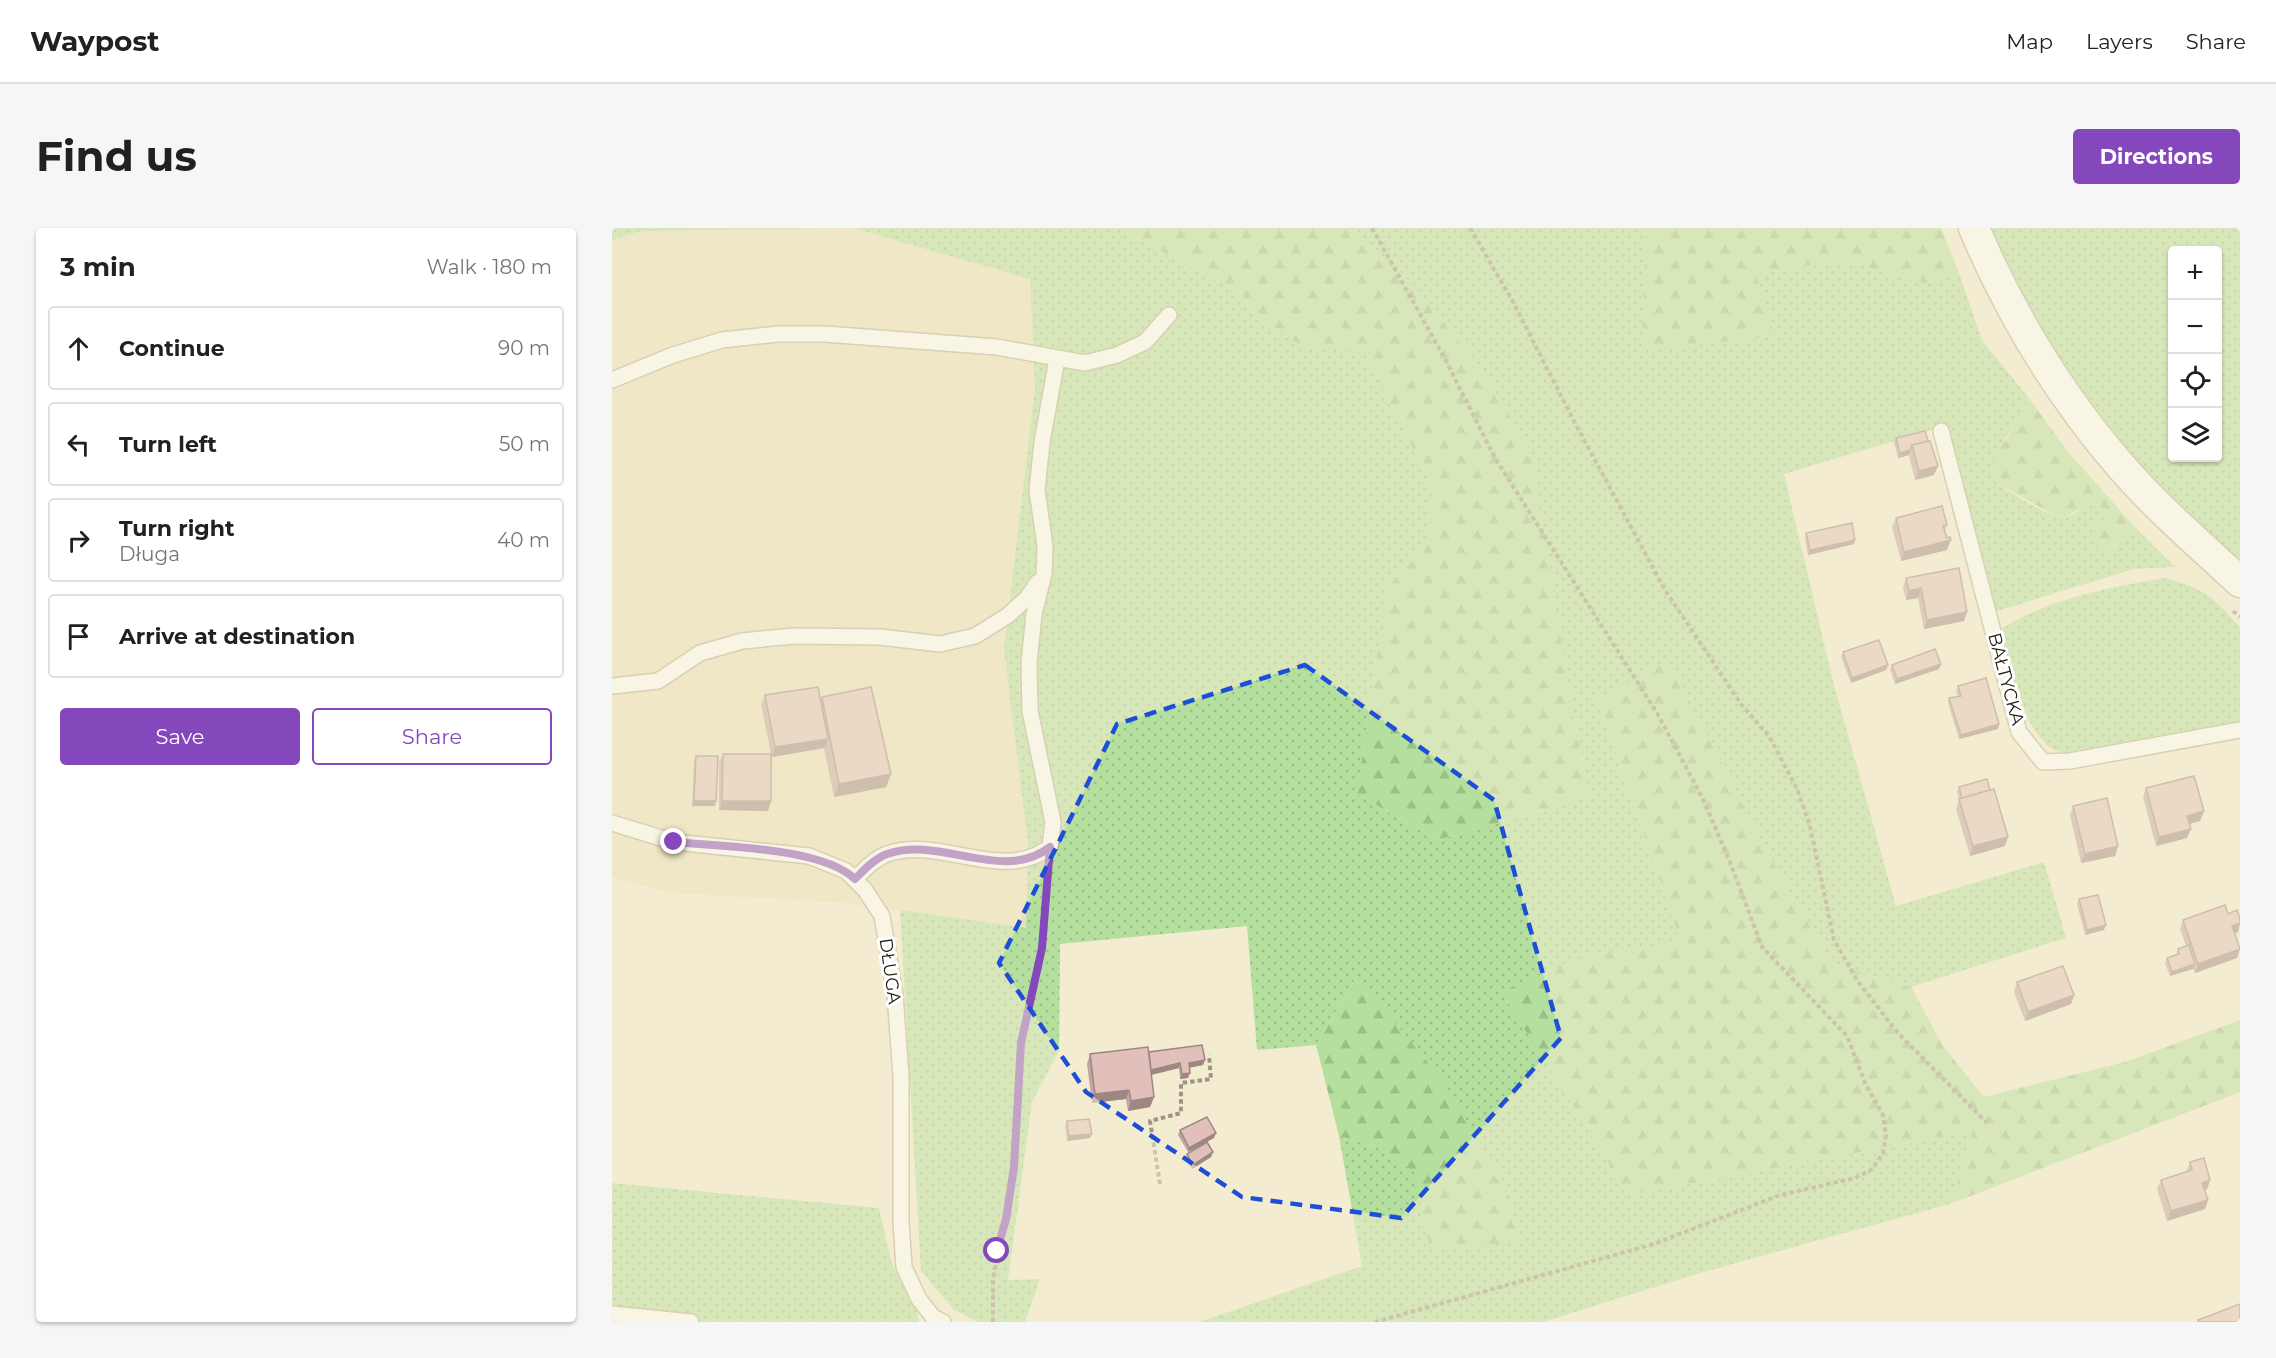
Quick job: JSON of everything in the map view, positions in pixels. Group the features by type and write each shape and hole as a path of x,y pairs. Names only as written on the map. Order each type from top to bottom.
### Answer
{"street":[{"path":"1974,228 2017,318 2061,389 2119,464 2177,524 2240,582"}],"lane":[{"path":"612,380 673,355 722,340 778,334 825,334 997,347 1085,363 1117,355 1145,342 1169,315"},
{"path":"855,879 868,865 888,854 919,850 1014,862 1037,857 1050,847 1053,822 1030,711 1029,663 1034,614 1044,574 1045,546 1037,490 1042,442 1057,359"},
{"name":"BAŁTYCKA","path":"1941,430 2019,732 2043,762 2070,761 2240,730"},
{"path":"612,686 658,681 700,652 742,641 794,636 880,638 940,644 975,636 1007,616 1027,598 1044,574"},
{"name":"DŁUGA","path":"612,823 674,842 810,856 846,871 866,890 882,916 895,994 901,1077 901,1222 904,1267 932,1320"},
{"path":"612,1314 691,1322"}],"path":[{"path":"1371,228 1444,357 1495,458 1657,713 1702,797 1730,862 1762,947 1847,1036 1866,1083 1883,1115 1886,1135 1883,1154 1871,1170 1855,1179 1780,1195 1654,1244 1375,1322"},
{"path":"1470,228 1512,300 1665,590 1741,704 1769,736 1797,789 1810,826 1834,940 1857,980 1897,1032 1987,1123"},
{"path":"993,1322 993,1280 1014,1167 1021,1043 1042,948 1050,847"},
{"path":"1160,1184 1150,1121 1181,1113 1180,1083 1211,1079 1209,1055"}],"highlighted area":[{"path":"1305,665 1494,800 1561,1038 1401,1218 1242,1197 1086,1092 999,963 1117,724"}],"shaded area":[{"path":"852,228 1030,278 1035,387 1004,649 1028,844 1026,928 846,903 677,893 628,883 612,876 612,240 641,231"}],"green space":[{"path":"612,228 844,228 641,231 612,240"},
{"path":"853,228 1116,228 1240,292 1256,318 1305,348 1364,351 1432,485 1430,542 1386,588 1357,794 1438,840 1589,797 1567,680 1483,370 1407,279 1352,228 1646,228 1642,350 1774,336 1755,274 1841,260 1926,283 1959,273 1982,340 2028,397 2017,421 2004,440 1997,483 2030,504 2057,516 2064,517 2088,505 2098,505 2106,509 2105,518 2114,548 2124,532 2134,526 2175,567 2134,569 1994,612 1945,426 1784,474 1833,681 1896,906 2044,862 2066,938 1911,987 1832,964 1768,854 1598,699 1681,942 1581,956 1629,1195 1973,1131 1950,1204 1700,1273 1543,1322 1199,1322 1362,1266 1339,1136 1381,1148 1519,1242 1357,976 1316,1045 1257,1050 1247,926 1060,944 1059,1051 1032,1102 1008,1280 1040,1279 1025,1322 978,1322 953,1309 921,1271 900,910 1026,928 1028,844 1004,649 1035,387 1030,279"},
{"path":"1116,228 1352,228 1407,279 1483,370 1532,454 1567,680 1589,797 1438,840 1357,794 1386,588 1430,542 1432,485 1364,352 1305,348 1256,318 1240,292"},
{"path":"1646,228 1941,228 1959,273 1926,283 1841,260 1756,274 1774,336 1642,351"},
{"path":"1991,228 2240,228 2240,564 2152,478 2118,441 2086,399 2028,304"},
{"path":"2028,397 2069,453 2134,526 2103,553 2095,547 2092,534 2095,523 2105,518 2106,509 2091,503 2065,517 2054,515 1997,483 1991,472 1993,461 2017,421"},
{"path":"2165,578 2190,586 2207,595 2240,627 2240,722 2074,753 2055,750 2044,743 2026,714 2018,695 2007,658 2003,628 2061,601 2124,585"},
{"path":"1668,659 1768,854 1832,964 1911,987 1943,1046 1984,1097 2125,1062 2240,1020 2240,1092 1950,1204 1973,1131 1629,1195 1501,992 1581,956 1681,942 1598,699"},
{"path":"1357,976 1443,1081 1505,1185 1520,1242 1430,1250 1414,1172 1381,1148 1339,1136 1316,1045"},
{"path":"612,1183 879,1208 892,1264 917,1312 919,1322 612,1322"}],"building":[{"path":"1925,431 1928,441 1912,445 1910,450 1900,453 1896,438"},
{"path":"1930,441 1938,466 1919,471 1912,445"},
{"path":"1942,506 1947,525 1943,526 1947,538 1950,537 1951,540 1904,552 1896,518"},
{"path":"1852,523 1855,540 1810,550 1806,533"},
{"path":"1959,568 1967,612 1927,620 1921,588 1909,591 1906,578"},
{"path":"1879,640 1888,665 1852,678 1843,652"},
{"path":"1935,649 1941,664 1897,679 1892,665"},
{"path":"1986,678 1999,724 1961,735 1949,698 1961,696 1958,686"},
{"path":"818,687 828,739 775,747 765,695"},
{"path":"871,687 891,774 839,784 822,697"},
{"path":"723,754 771,754 771,801 722,801"},
{"path":"696,756 718,756 716,801 694,801"},
{"path":"2194,776 2204,811 2187,816 2191,829 2159,837 2146,788"},
{"path":"1987,779 1990,790 1962,798 1959,787"},
{"path":"1994,789 2008,837 1973,846 1959,799"},
{"path":"2107,798 2118,846 2085,854 2073,806"},
{"path":"2098,895 2106,925 2087,930 2079,899"},
{"path":"2225,905 2228,914 2237,910 2240,923 2232,926 2240,949 2198,964 2183,920"},
{"path":"2189,945 2195,964 2172,972 2167,958 2179,954 2178,949"},
{"path":"2063,966 2074,995 2028,1012 2017,982"},
{"path":"1202,1045 1205,1060 1189,1063 1190,1073 1182,1074 1180,1063 1151,1070 1149,1052"},
{"path":"1148,1047 1154,1097 1131,1101 1129,1090 1095,1094 1090,1054"},
{"path":"1207,1117 1216,1133 1189,1148 1180,1130"},
{"path":"1089,1119 1092,1134 1069,1136 1067,1121"},
{"path":"1207,1142 1213,1152 1193,1165 1187,1154"},
{"path":"2204,1158 2210,1180 2202,1183 2208,1200 2171,1211 2161,1180 2192,1170 2190,1162"},
{"path":"2240,1304 2240,1322 2198,1322 2198,1320"}],"route":[{"path":"674,842 810,856 846,871 855,879 868,865 888,854 919,850 1014,862 1037,857 1050,847 1042,948 1021,1043 1014,1167 1006,1219 997,1251"}]}
